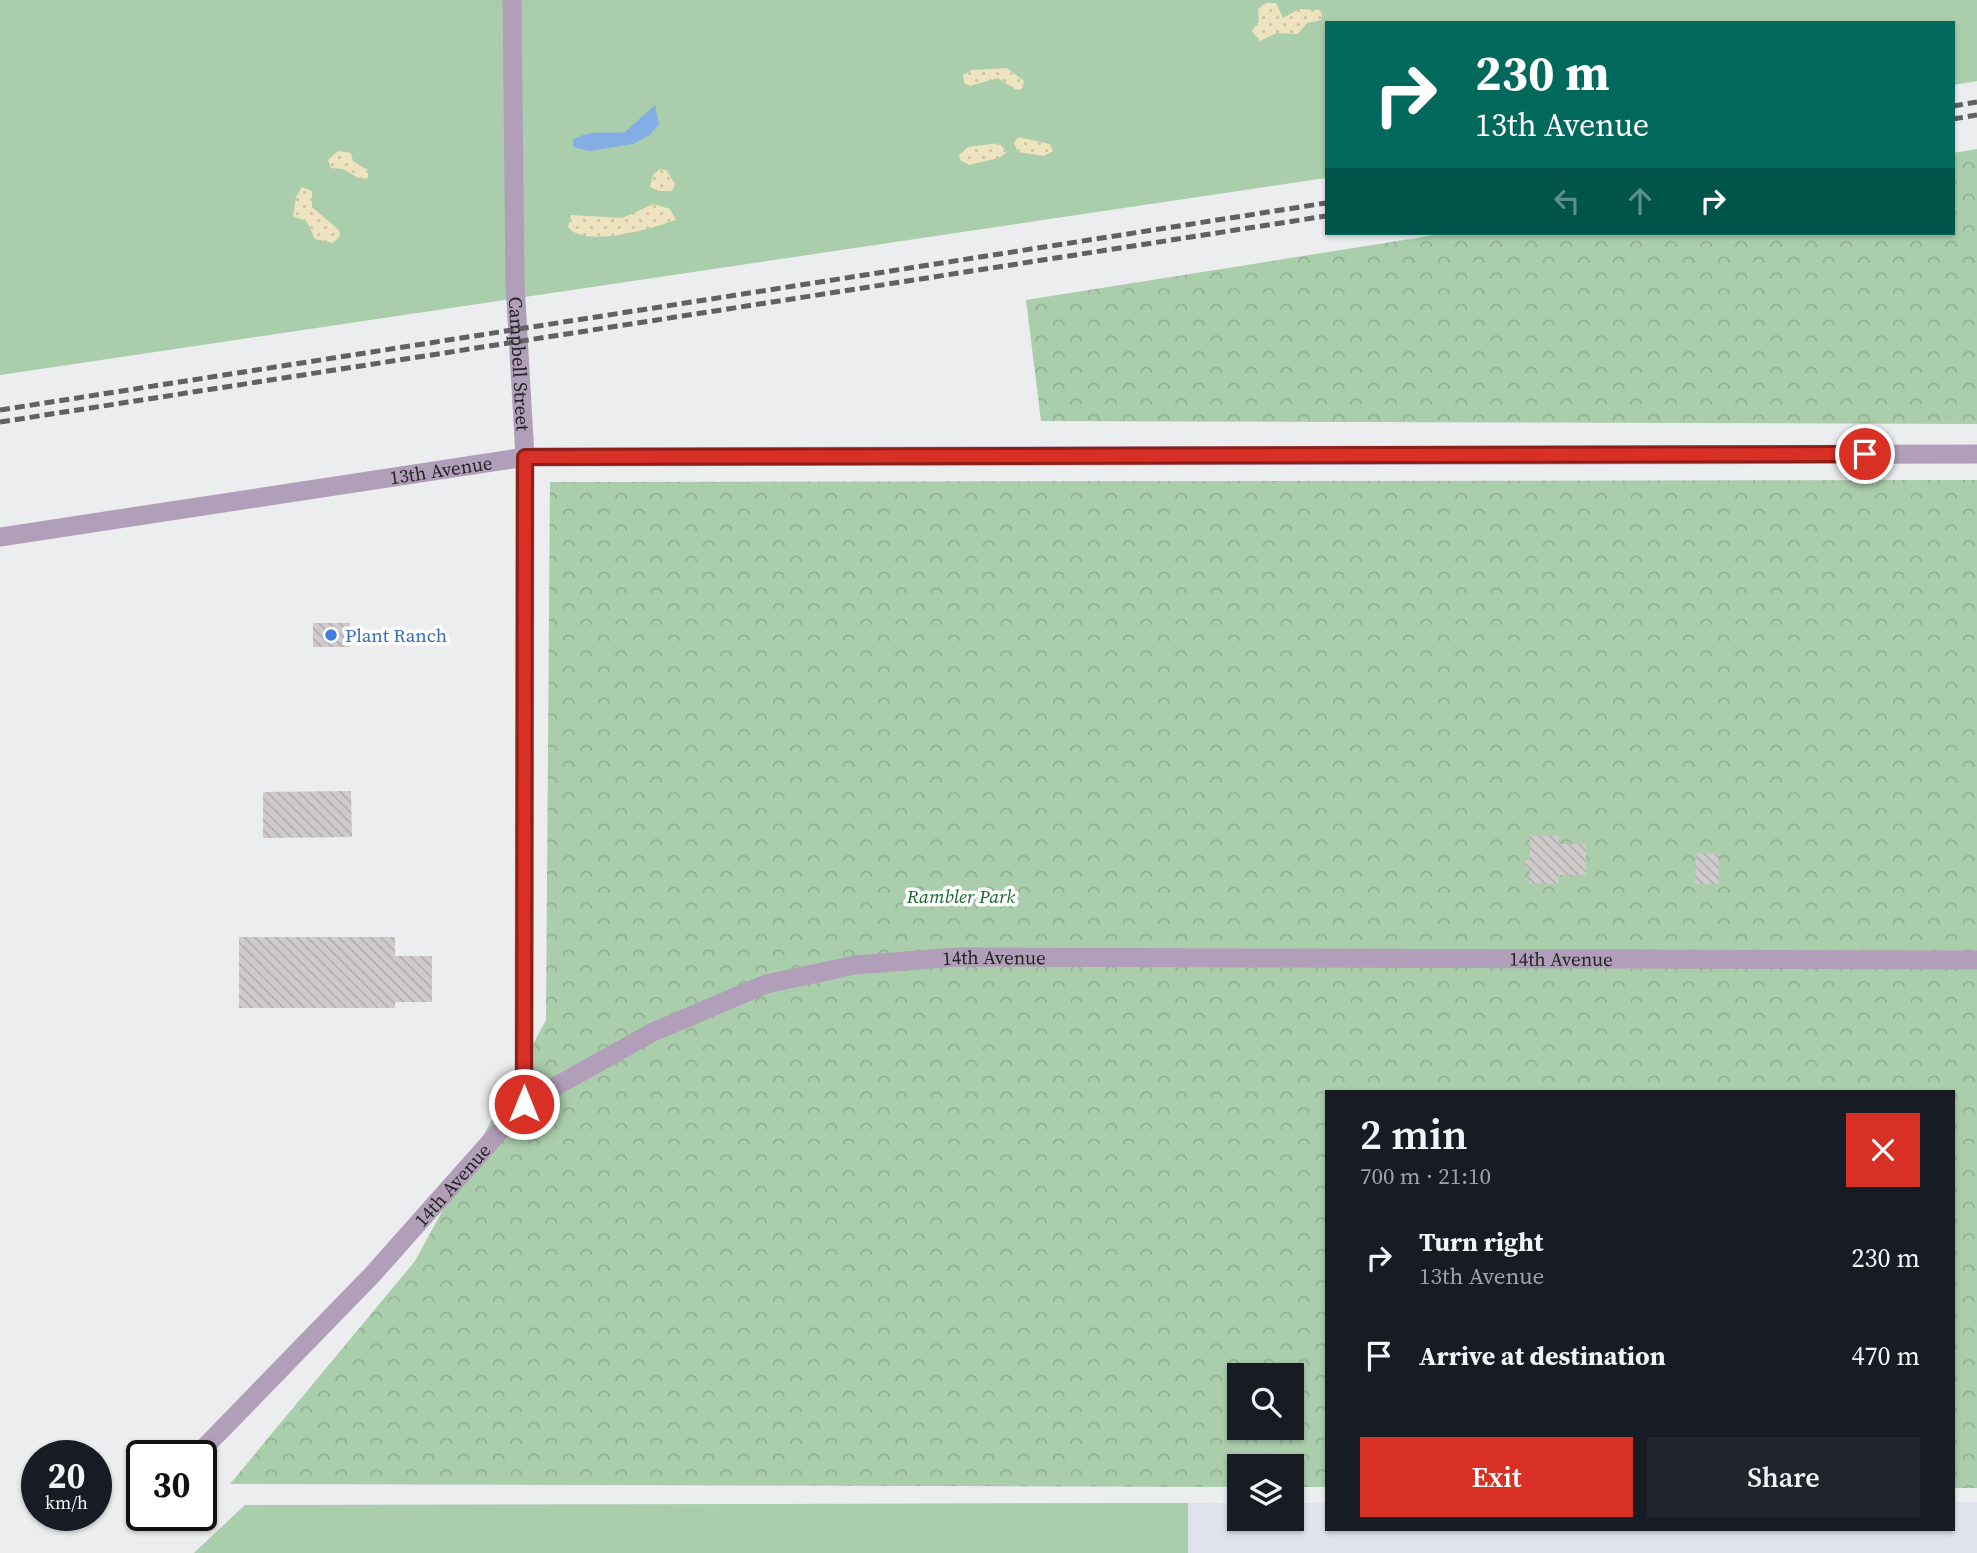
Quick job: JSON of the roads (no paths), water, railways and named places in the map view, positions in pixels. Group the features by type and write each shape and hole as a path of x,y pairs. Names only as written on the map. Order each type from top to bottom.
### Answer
{"street":[{"name":"Campbell Street","path":"512,0 514,283 525,457 524,1104"},
{"name":"13th Avenue","path":"0,537 525,457 1977,454"},
{"name":"14th Avenue","path":"211,1440 372,1275 524,1104 653,1032 766,984 855,965 957,957 1977,960"}],"water":[{"path":"655,105 659,124 650,135 633,144 590,151 573,147 573,140 586,134 625,132"}],"railway":[{"path":"1955,106 1977,102"},
{"path":"1955,119 1977,115"},
{"path":"0,410 1325,203"},
{"path":"0,422 1325,216"}],"place":[{"name":"Plant Ranch","path":"331,635"}],"park label":[{"name":"Rambler Park","path":"961,896"}]}
